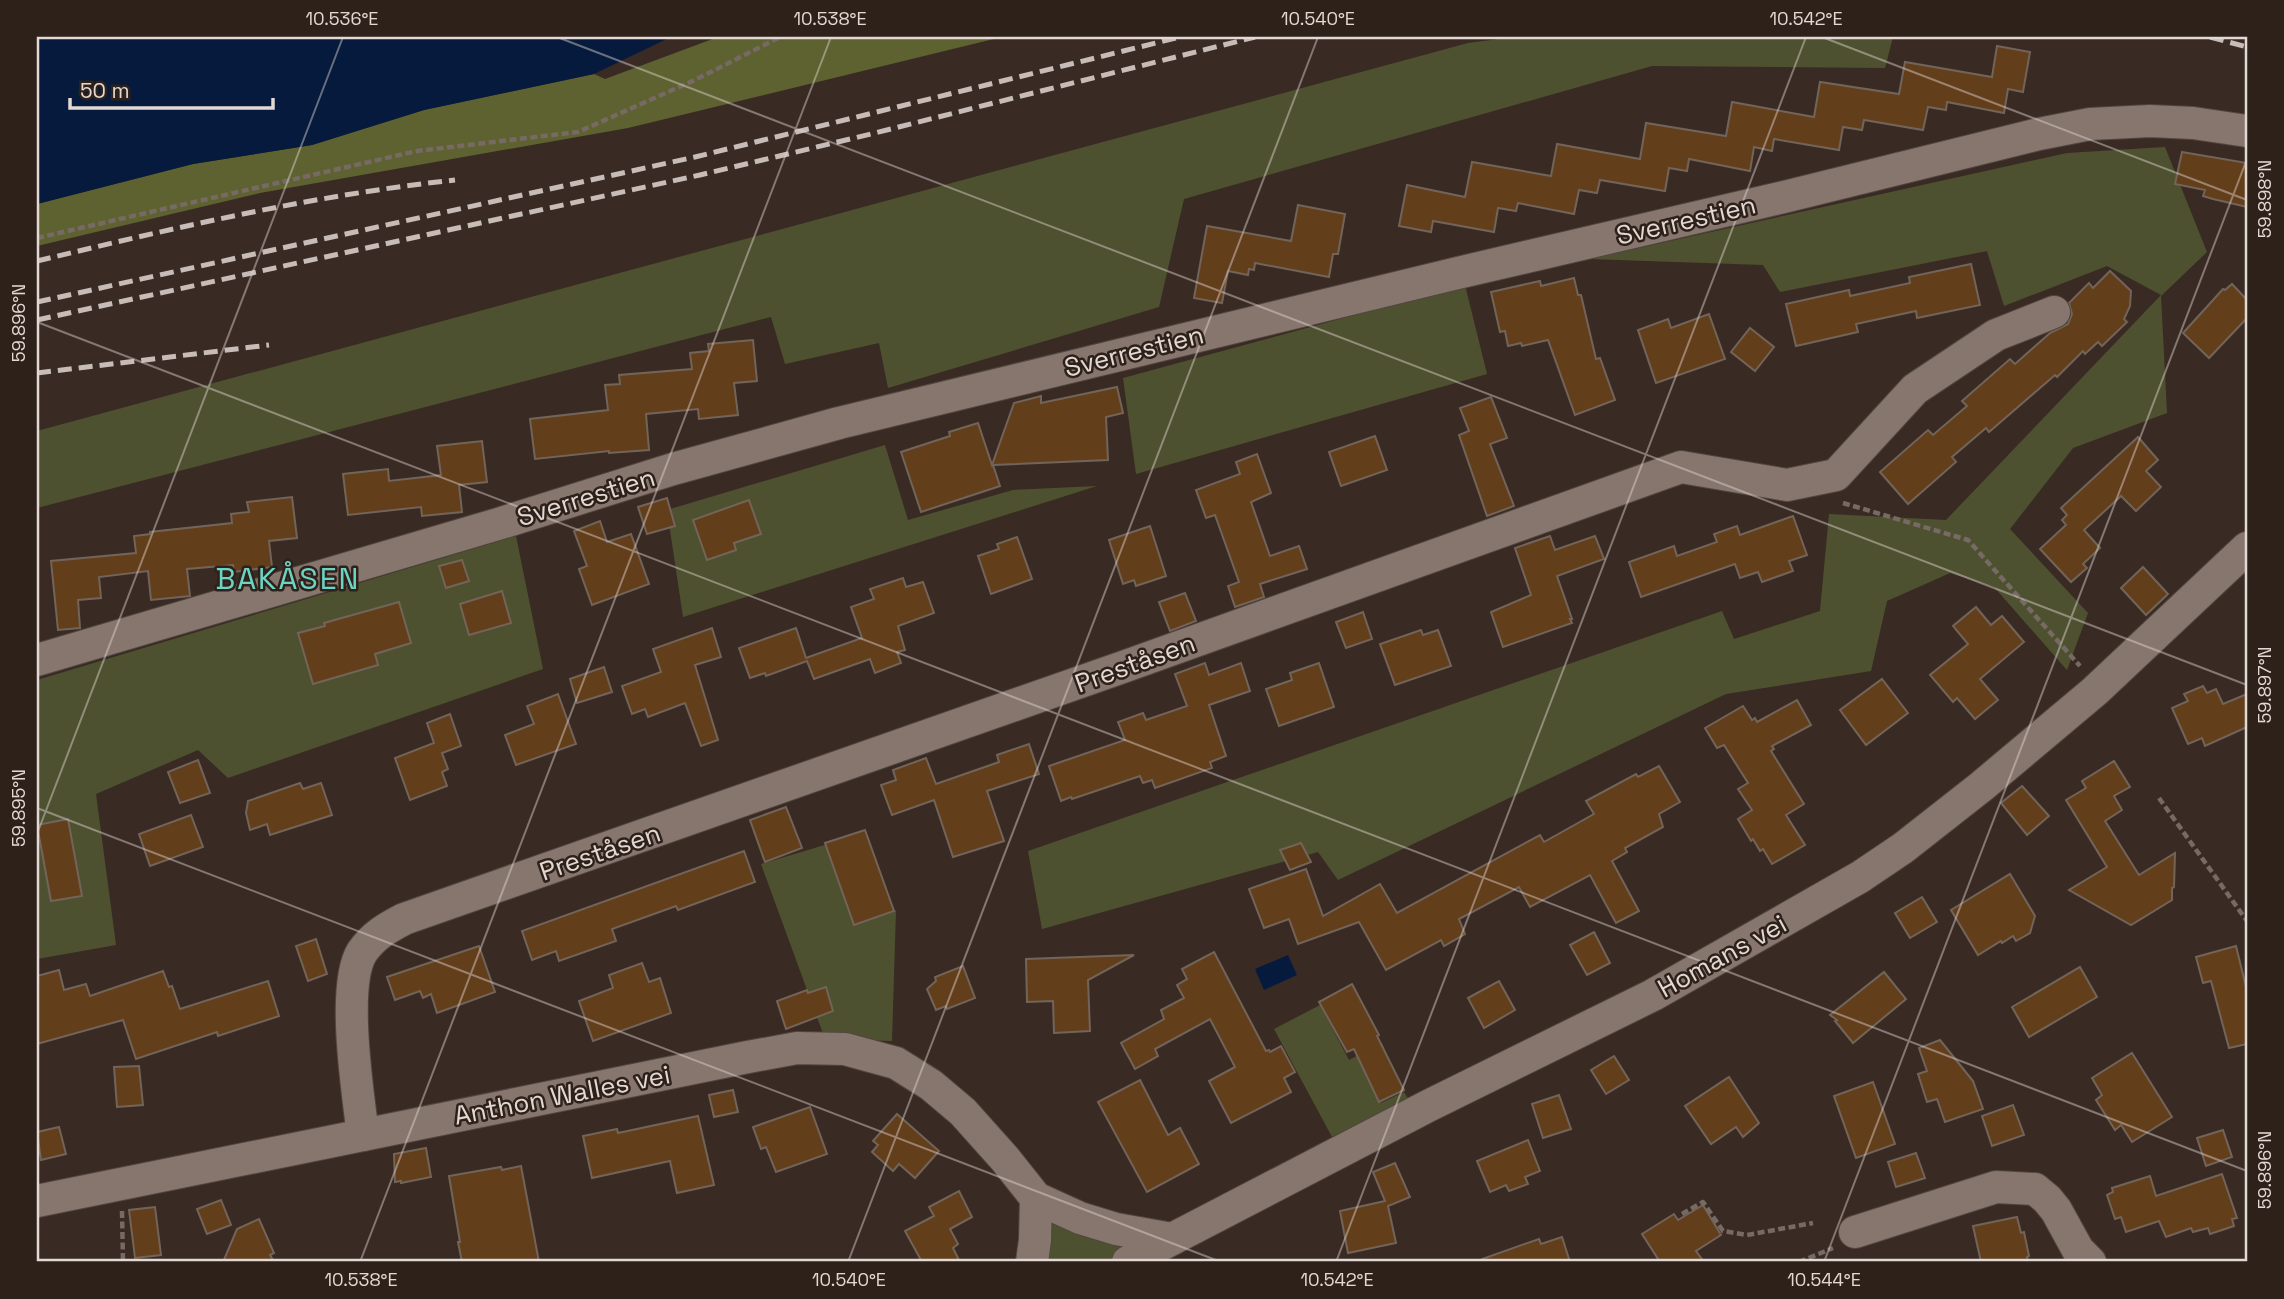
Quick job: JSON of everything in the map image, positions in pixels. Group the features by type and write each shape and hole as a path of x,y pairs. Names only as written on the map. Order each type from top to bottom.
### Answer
{"street":[{"name":"Sverrestien","path":"37,660 839,423 1466,271 2090,124 2150,121 2193,123 2247,131"},
{"name":"Preståsen","path":"363,1135 352,1037 353,985 361,954 378,932 404,919 1123,667 1681,467 1787,485 1836,475 1915,388 1996,335 2054,312"},
{"name":"Homans vei","path":"1128,1262 1428,1106 1653,995 1860,877 1903,848 1982,786 2095,691 2247,548"},
{"name":"Anthon Walles vei","path":"37,1201 797,1048 845,1049 896,1063 931,1085 964,1112 1036,1198 1080,1218 1116,1229 1172,1239"},
{"path":"1855,1232 1996,1188 2035,1189 2056,1210 2078,1250 2090,1262"},
{"path":"1032,1262 1036,1198"}],"path":[{"path":"37,238 417,152 578,132 695,80 780,37"},
{"path":"1842,502 1968,540 2083,670"},
{"path":"2159,798 2247,921"},
{"path":"122,1184 123,1262"},
{"path":"1682,1214 1703,1202 1723,1231 1747,1236 1813,1223"},
{"path":"1799,1262 1828,1251 1855,1232"}],"green space":[{"path":"718,37 1002,37 628,128 260,193 37,246 37,204 193,164 312,145 424,110 594,74 605,79"},
{"path":"1514,37 1893,37 1885,68 1652,66 1184,199 1159,307 888,388 879,343 785,364 771,317 37,508 37,431 1468,43"},
{"path":"2165,147 2207,252 2161,296 2167,413 2073,448 2010,529 2088,613 2067,670 1994,587 1950,573 1887,601 1871,671 1726,694 1338,880 1318,852 1042,929 1028,851 1722,611 1734,639 1820,611 1829,514 1946,520 2161,295 2107,266 2004,306 1987,251 1780,292 1763,265 1589,259 2067,153"},
{"path":"1465,285 1487,374 1136,474 1123,378"},
{"path":"885,445 908,520 1013,490 1097,486 683,617 667,510"},
{"path":"516,536 543,669 228,778 198,750 96,794 116,945 37,959 37,680"},
{"path":"828,844 857,924 896,910 892,1041 825,1039 761,864"},
{"path":"1320,1005 1349,1060 1382,1043 1390,1063 1367,1075 1381,1103 1404,1092 1412,1105 1332,1137 1274,1029"},
{"path":"1049,1221 1144,1249 1116,1262 1042,1262"}],"water":[{"path":"37,37 671,37 594,74 424,110 312,145 193,164 37,204"},
{"path":"1288,955 1297,975 1264,990 1255,969"}],"building":[{"path":"1997,46 2030,52 2023,92 2008,89 2004,113 1947,102 1946,110 1928,107 1923,130 1864,120 1862,130 1843,127 1839,150 1774,139 1772,151 1754,147 1750,171 1689,159 1687,171 1669,168 1665,191 1600,180 1597,193 1579,190 1574,214 1518,203 1516,211 1498,208 1494,232 1433,221 1431,232 1399,226 1407,185 1465,197 1472,162 1551,176 1557,144 1640,159 1646,123 1726,136 1732,102 1814,117 1820,82 1899,94 1905,62 1992,77"},
{"path":"2182,152 2247,163 2247,207 2203,196 2205,190 2175,184"},
{"path":"1298,205 1345,214 1338,254 1333,254 1329,277 1255,263 1254,270 1249,269 1248,275 1228,271 1222,303 1194,298 1207,226 1291,241"},
{"path":"1971,264 1980,305 1917,318 1916,311 1856,324 1858,332 1796,346 1786,304 1849,290 1850,296 1910,283 1909,277"},
{"path":"2110,271 2131,291 2130,306 2124,319 2127,322 2102,346 2098,342 2085,354 2083,351 2057,377 2055,375 1989,432 1986,428 1952,457 1956,462 1908,504 1880,472 1928,430 1933,435 1967,406 1962,401 2010,359 2015,364 2050,333 2068,324 2072,314 2069,303 2089,283 2093,288"},
{"path":"1574,278 1578,295 1581,295 1596,359 1600,358 1615,400 1575,415 1548,340 1508,346 1505,331 1500,332 1491,292 1540,281 1541,286"},
{"path":"2232,284 2247,300 2247,318 2209,358 2183,333 2223,289"},
{"path":"1709,314 1725,359 1656,383 1638,330 1668,319 1671,328"},
{"path":"1750,328 1774,347 1755,371 1731,352"},
{"path":"753,340 757,381 734,383 738,415 699,419 698,409 646,414 649,450 609,451 535,459 530,419 608,410 605,385 620,384 619,375 692,369 690,353 709,351 708,344"},
{"path":"1117,387 1123,413 1106,417 1108,460 993,465 1000,486 921,512 901,452 950,436 949,432 978,423 992,465 1014,403 1041,396 1041,403"},
{"path":"1491,397 1507,438 1490,444 1514,506 1487,516 1459,435 1469,431 1460,408"},
{"path":"1375,436 1387,470 1341,486 1329,452"},
{"path":"2138,437 2158,460 2146,471 2161,487 2136,511 2121,496 2084,530 2100,548 2083,564 2087,568 2071,582 2040,549 2066,525 2062,520 2067,515 2061,508"},
{"path":"482,441 487,482 459,485 462,512 422,516 421,507 348,515 343,474 388,469 389,481 441,475 437,446"},
{"path":"1257,454 1271,493 1251,502 1270,556 1299,546 1307,569 1260,584 1264,597 1235,607 1228,586 1239,582 1215,515 1206,518 1196,490 1240,474 1236,462"},
{"path":"292,497 297,538 269,541 272,567 234,572 233,565 187,569 190,596 151,600 148,571 99,577 101,598 78,600 80,628 58,630 51,561 136,553 134,536 232,523 231,514 249,512 247,502"},
{"path":"667,498 675,526 647,534 638,507"},
{"path":"749,500 761,534 734,543 736,550 707,560 693,520"},
{"path":"1793,516 1807,555 1789,561 1793,571 1762,582 1758,572 1740,578 1735,564 1641,597 1629,562 1674,546 1677,556 1717,542 1714,534 1737,526 1740,535"},
{"path":"600,521 607,542 631,534 649,584 592,605 579,569 587,566 574,531"},
{"path":"1150,526 1166,576 1136,586 1134,580 1123,584 1109,540"},
{"path":"1550,536 1555,550 1595,536 1604,559 1557,576 1572,623 1503,647 1491,612 1531,595 1515,548"},
{"path":"1017,537 1032,579 991,594 978,556 999,549 997,544"},
{"path":"462,560 469,581 446,588 439,566"},
{"path":"2143,567 2168,594 2146,615 2121,588"},
{"path":"903,578 906,587 923,582 934,613 898,626 905,650 897,652 901,663 875,673 870,659 814,679 807,661 766,676 765,673 750,678 739,648 796,628 806,658 862,638 851,607 874,599 870,589"},
{"path":"502,591 511,623 469,635 460,604"},
{"path":"1185,593 1196,621 1170,631 1159,602"},
{"path":"399,602 411,643 375,654 378,665 313,684 298,633"},
{"path":"1976,607 1991,625 2002,616 2024,642 1980,679 1998,700 1975,719 1957,698 1953,702 1930,675 1968,644 1953,626"},
{"path":"1363,612 1372,639 1346,648 1336,622"},
{"path":"712,628 721,657 695,665 718,740 701,746 685,703 648,717 645,709 632,714 622,686 661,672 653,649"},
{"path":"1421,630 1423,635 1438,630 1451,666 1395,685 1380,644"},
{"path":"1205,663 1209,675 1241,663 1250,691 1209,705 1226,756 1210,762 1212,768 1155,788 1152,780 1143,783 1140,776 1061,801 1049,766 1125,740 1118,722 1143,713 1146,720 1187,706 1175,674"},
{"path":"1319,663 1334,707 1279,726 1266,689 1292,680 1290,673"},
{"path":"604,667 612,692 577,703 570,679"},
{"path":"1882,679 1908,713 1866,745 1840,710"},
{"path":"2203,686 2207,693 2216,689 2223,704 2247,694 2247,727 2205,746 2202,738 2188,744 2172,708 2188,701 2184,694"},
{"path":"558,694 576,744 516,765 505,735 534,724 527,706"},
{"path":"1797,700 1811,725 1772,746 1774,749 1771,751 1804,804 1786,815 1805,845 1772,864 1763,849 1760,851 1753,839 1751,841 1738,819 1752,810 1738,789 1748,783 1724,745 1717,748 1705,728 1743,706 1752,720 1755,718 1757,722"},
{"path":"450,714 461,746 442,753 448,769 442,772 447,786 410,800 395,758 434,743 427,723"},
{"path":"1029,744 1039,774 987,791 1004,841 953,857 934,800 892,815 881,785 896,780 893,770 926,758 936,784 999,762 997,755"},
{"path":"198,760 210,793 180,803 168,772"},
{"path":"2114,761 2130,787 2114,796 2122,810 2105,821 2139,875 2175,853 2172,900 2131,925 2069,890 2107,867 2066,800 2086,788 2082,781"},
{"path":"1659,766 1680,802 1659,814 1663,827 1625,848 1627,852 1612,861 1639,911 1616,923 1590,875 1530,907 1519,887 1459,919 1465,934 1444,946 1441,940 1386,970 1359,922 1298,944 1289,919 1264,928 1249,889 1306,869 1323,916 1380,884 1397,913 1540,835 1544,842 1594,814 1586,801 1636,774 1638,777"},
{"path":"300,783 303,789 321,783 332,815 270,835 267,824 250,830 246,813 248,801"},
{"path":"2022,786 2049,816 2027,835 2001,803"},
{"path":"786,807 802,848 765,862 750,820"},
{"path":"191,815 203,847 150,866 139,834"},
{"path":"68,819 82,896 51,901 37,825"},
{"path":"865,830 894,911 854,925 825,843"},
{"path":"1301,843 1311,862 1290,870 1280,850"},
{"path":"744,851 755,882 678,910 676,906 612,929 616,941 559,961 556,951 532,960 522,931"},
{"path":"2010,874 2035,916 2030,933 2016,941 2013,936 2002,943 2001,941 1978,955 1951,910"},
{"path":"1922,897 1937,922 1910,938 1895,913"},
{"path":"1594,932 1610,963 1587,975 1570,945"},
{"path":"316,939 327,974 308,981 296,946"},
{"path":"479,946 495,992 437,1013 431,994 423,998 420,991 395,1000 387,977"},
{"path":"2236,946 2247,991 2247,1044 2229,1048 2211,981 2203,983 2196,957"},
{"path":"1214,952 1266,1051 1270,1052 1281,1046 1295,1072 1284,1078 1291,1092 1231,1123 1209,1081 1235,1067 1210,1019 1155,1049 1158,1056 1135,1069 1121,1043 1164,1019 1161,1010 1184,998 1177,985 1187,979 1182,969"},
{"path":"1134,955 1088,980 1090,1031 1054,1033 1053,1001 1027,1002 1026,959"},
{"path":"642,963 649,982 660,978 671,1013 593,1041 579,1001 613,988 609,975"},
{"path":"963,966 975,998 947,1009 946,1006 936,1010 927,989 936,981 935,977"},
{"path":"2080,967 2097,997 2029,1037 2012,1007"},
{"path":"59,970 64,990 86,984 90,996 163,971 180,1009 268,981 279,1016 218,1036 217,1032 136,1059 123,1020 37,1044 37,976"},
{"path":"1884,972 1906,999 1853,1043 1835,1021 1837,1020 1830,1015"},
{"path":"1499,981 1515,1010 1484,1028 1468,998"},
{"path":"1352,984 1404,1090 1379,1102 1354,1049 1347,1052 1319,1002"},
{"path":"826,987 833,1011 786,1029 777,1001 807,990 808,993"},
{"path":"1940,1040 1973,1081 1983,1109 1945,1122 1937,1099 1927,1102 1918,1074 1927,1071 1919,1048"},
{"path":"2132,1053 2172,1117 2132,1142 2121,1125 2115,1130 2096,1100 2102,1095 2092,1078"},
{"path":"1614,1056 1629,1080 1606,1094 1591,1070"},
{"path":"139,1066 143,1105 117,1107 114,1067"},
{"path":"1729,1077 1759,1123 1743,1137 1736,1127 1711,1144 1685,1106"},
{"path":"1140,1080 1168,1135 1180,1128 1199,1164 1147,1192 1098,1102"},
{"path":"1873,1082 1895,1144 1856,1158 1834,1096"},
{"path":"733,1090 738,1112 714,1117 709,1095"},
{"path":"1559,1095 1571,1129 1543,1138 1532,1104"},
{"path":"2013,1105 2024,1135 1992,1146 1982,1116"},
{"path":"810,1107 827,1154 776,1172 766,1147 761,1149 753,1127"},
{"path":"897,1114 939,1151 915,1178 899,1164 893,1171 872,1152 878,1145 873,1141"},
{"path":"698,1116 714,1185 677,1193 670,1161 592,1178 583,1136 617,1129 618,1133"},
{"path":"59,1127 66,1154 41,1160 37,1132"},
{"path":"2223,1130 2232,1157 2206,1166 2197,1138"},
{"path":"1528,1140 1540,1171 1525,1177 1528,1184 1509,1191 1506,1185 1490,1192 1477,1161"},
{"path":"426,1148 431,1177 395,1182 394,1154"},
{"path":"1916,1153 1925,1178 1896,1187 1888,1162"},
{"path":"1395,1163 1410,1197 1388,1206 1396,1243 1348,1253 1340,1211 1385,1201 1373,1172"},
{"path":"521,1166 539,1262 462,1262 449,1176"},
{"path":"2222,1174 2237,1218 2232,1219 2234,1226 2210,1234 2208,1228 2193,1232 2191,1228 2166,1237 2159,1221 2126,1232 2121,1217 2115,1219 2107,1195 2113,1192 2112,1188 2150,1176 2156,1196"},
{"path":"959,1191 972,1217 950,1229 958,1244 953,1248 960,1262 922,1262 905,1231 934,1216 929,1207"},
{"path":"221,1200 231,1225 207,1234 197,1209"},
{"path":"1703,1205 1721,1235 1696,1251 1704,1262 1660,1262 1642,1234 1674,1214 1678,1220"},
{"path":"155,1207 161,1255 135,1258 129,1210"},
{"path":"2017,1217 2021,1233 2024,1232 2028,1262 1981,1262 1973,1226"},
{"path":"259,1219 274,1253 270,1255 274,1262 223,1262 237,1229"},
{"path":"1562,1237 1570,1262 1483,1262 1482,1259 1539,1239 1541,1244"}],"railway":[{"path":"37,302 695,157 1180,37"},
{"path":"37,320 700,175 1255,37"},
{"path":"2210,37 2247,47"},
{"path":"37,261 297,204 455,180"},
{"path":"37,373 269,345"}],"district":[{"name":"BAKÅSEN","path":"288,578"}]}
